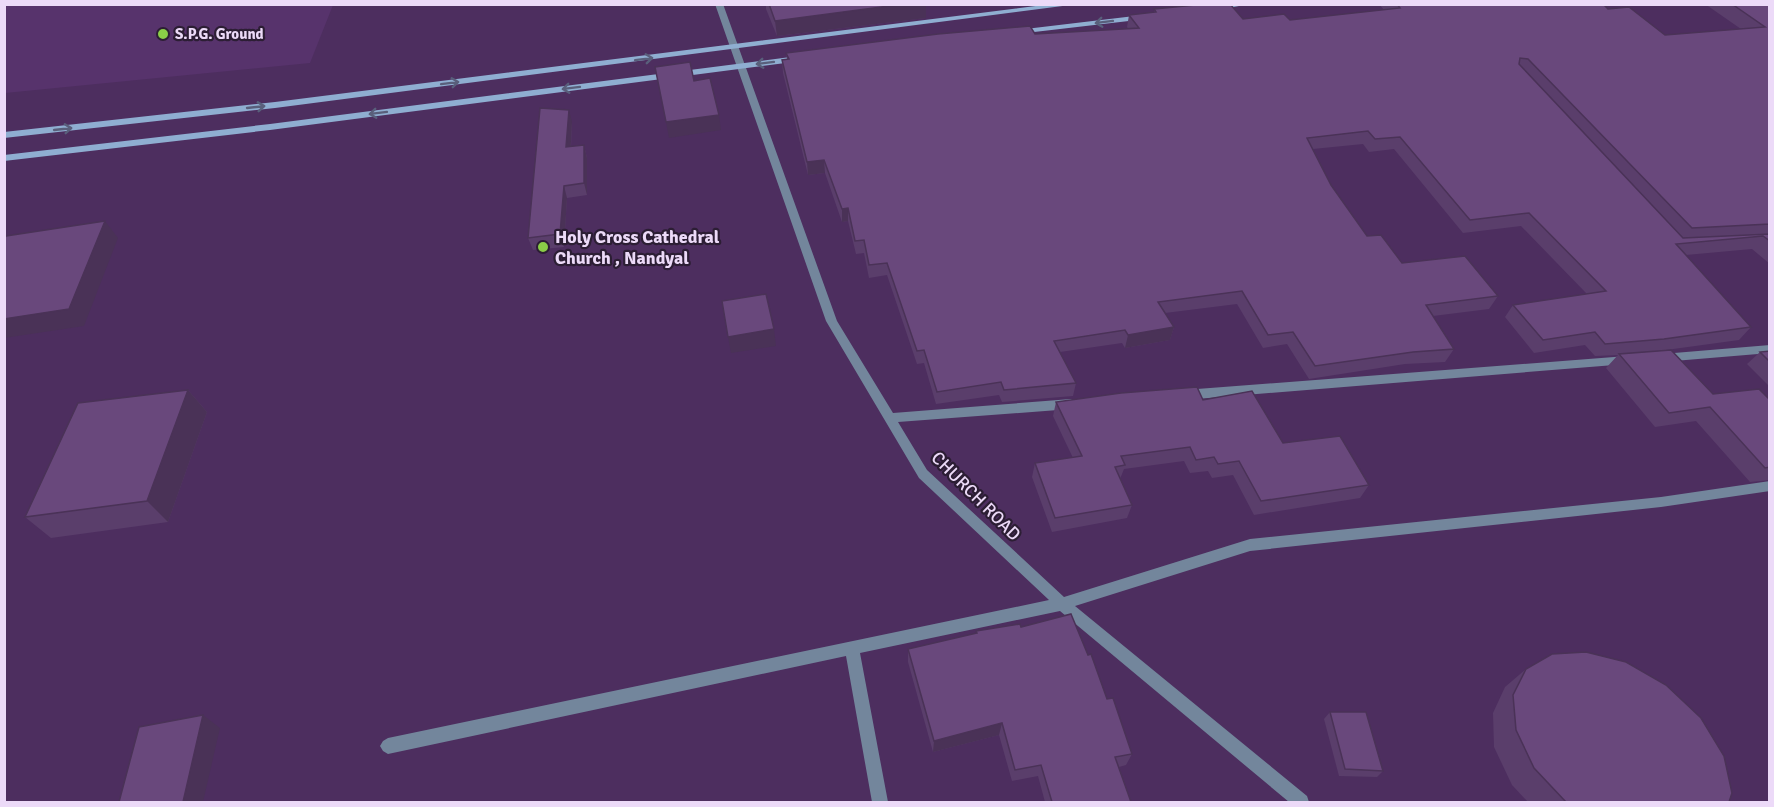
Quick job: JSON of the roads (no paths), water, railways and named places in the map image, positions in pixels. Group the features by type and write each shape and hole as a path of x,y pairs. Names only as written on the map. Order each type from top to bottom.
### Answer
{"street":[{"name":"CHURCH ROAD","path":"719,4 739,66 832,321 923,474 1062,604 1301,802"},
{"path":"4,135 275,105 1074,4"},
{"path":"1210,9 1246,4"},
{"path":"1010,33 1151,16"},
{"path":"4,158 270,128 810,57"},
{"path":"1175,395 1770,349"},
{"path":"889,418 1080,403"},
{"path":"388,746 1062,604 1250,545 1650,503 1770,486"},
{"path":"852,648 880,802"}],"place":[{"name":"S.P.G. Ground","path":"163,34"},
{"name":"Holy Cross Cathedral Church , Nandyal","path":"543,247"}]}
